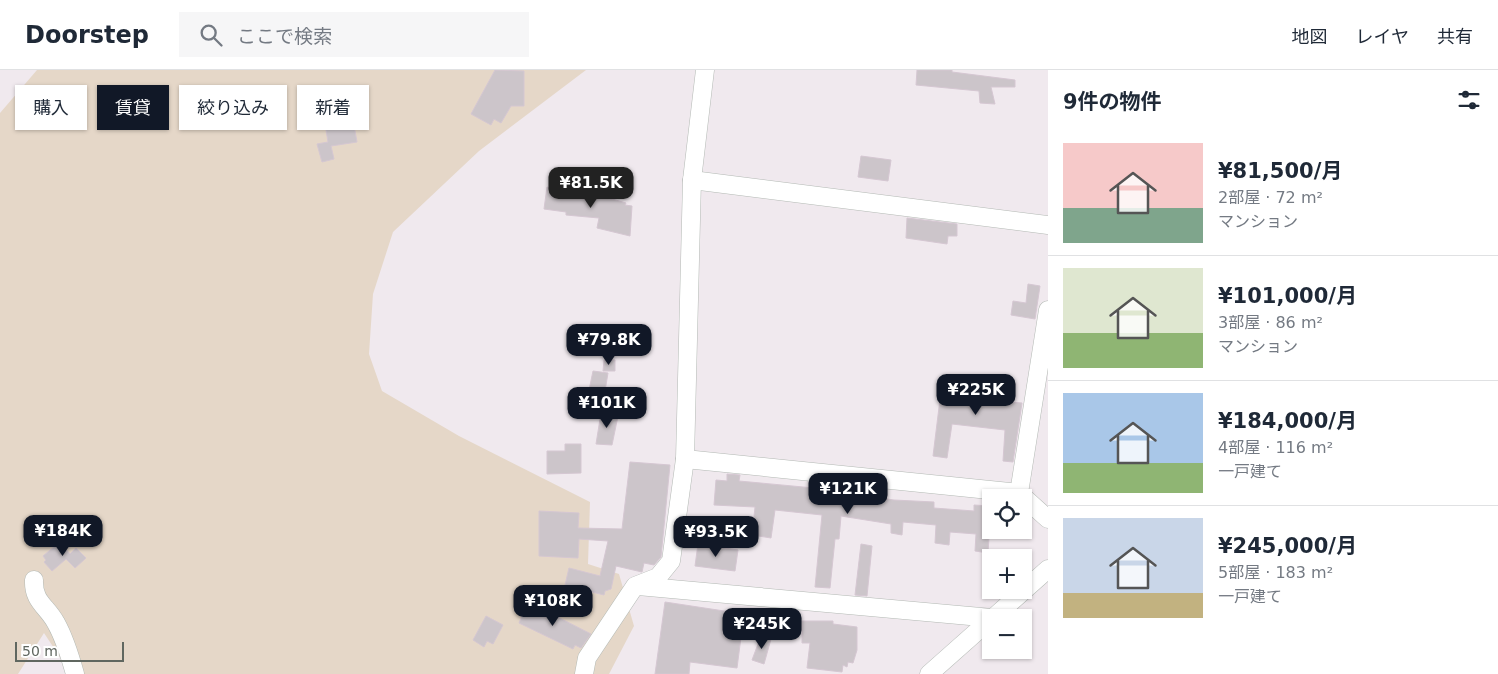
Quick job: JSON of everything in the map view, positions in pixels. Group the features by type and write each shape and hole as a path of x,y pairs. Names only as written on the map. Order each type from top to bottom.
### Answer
{"street":[{"path":"584,674 587,658 635,586 658,577 671,561 685,459 692,180 705,70"},
{"path":"692,180 1048,225"},
{"path":"1020,489 1048,310"},
{"path":"685,459 982,489"},
{"path":"1032,504 1048,518"},
{"path":"1002,609 1048,569"},
{"path":"34,580 34,592 56,622 69,650 74,674"},
{"path":"635,586 982,617"},
{"path":"929,674 982,627"}],"shaded area":[{"path":"37,70 586,70 479,151 393,232 373,294 369,354 382,391 459,436 590,502 588,564 619,574 634,626 609,674 71,674 44,633 18,674 0,674 0,113 15,96 15,130 87,130 87,85 24,85"}],"building":[{"path":"495,70 524,71 524,106 511,106 501,123 494,119 491,125 471,114"},
{"path":"917,70 952,70 952,72 1015,80 1015,87 991,87 995,104 980,103 979,91 916,85"},
{"path":"326,130 355,130 357,142 331,146 334,159 322,162 317,144 328,142"},
{"path":"861,156 891,160 888,181 858,177"},
{"path":"551,183 567,186 566,195 612,199 632,206 630,236 597,228 599,218 566,215 566,212 544,209 547,187 550,188"},
{"path":"907,218 957,224 957,236 948,236 947,244 906,238"},
{"path":"1028,284 1040,286 1035,319 1011,315 1013,301 1026,303"},
{"path":"604,360 615,360 615,371 603,371"},
{"path":"593,371 608,373 604,397 588,395"},
{"path":"942,383 1000,392 999,401 1022,403 1013,462 1003,461 1005,430 952,424 947,458 933,456"},
{"path":"601,413 618,416 612,445 596,444"},
{"path":"565,444 581,444 581,473 547,474 547,451 565,451"},
{"path":"630,462 670,465 661,557 654,565 644,563 642,572 616,566 611,589 605,591 604,595 565,585 569,568 600,576 608,541 579,539 578,558 539,556 539,511 579,513 578,528 622,529"},
{"path":"727,474 740,475 739,481 814,488 894,500 934,502 934,508 974,511 974,505 982,505 982,539 989,539 988,549 982,549 982,552 975,551 976,534 950,532 949,545 935,543 936,525 903,522 902,535 891,533 891,524 841,516 839,539 835,539 830,588 815,587 822,515 775,510 771,538 752,535 755,507 714,505 716,480 727,481"},
{"path":"60,542 70,554 76,548 86,558 75,568 66,559 52,571 44,562 46,560 43,556"},
{"path":"698,544 738,550 735,571 695,566"},
{"path":"861,544 872,546 867,596 855,595"},
{"path":"528,602 591,634 581,648 575,645 573,649 519,623"},
{"path":"665,602 744,614 737,668 690,662 689,674 655,674"},
{"path":"486,616 503,625 493,644 487,641 484,647 473,640"},
{"path":"802,621 833,621 833,624 857,627 857,650 853,663 848,662 847,667 843,665 842,672 807,668 810,643 802,643"},
{"path":"761,636 771,639 764,664 752,660"}]}
